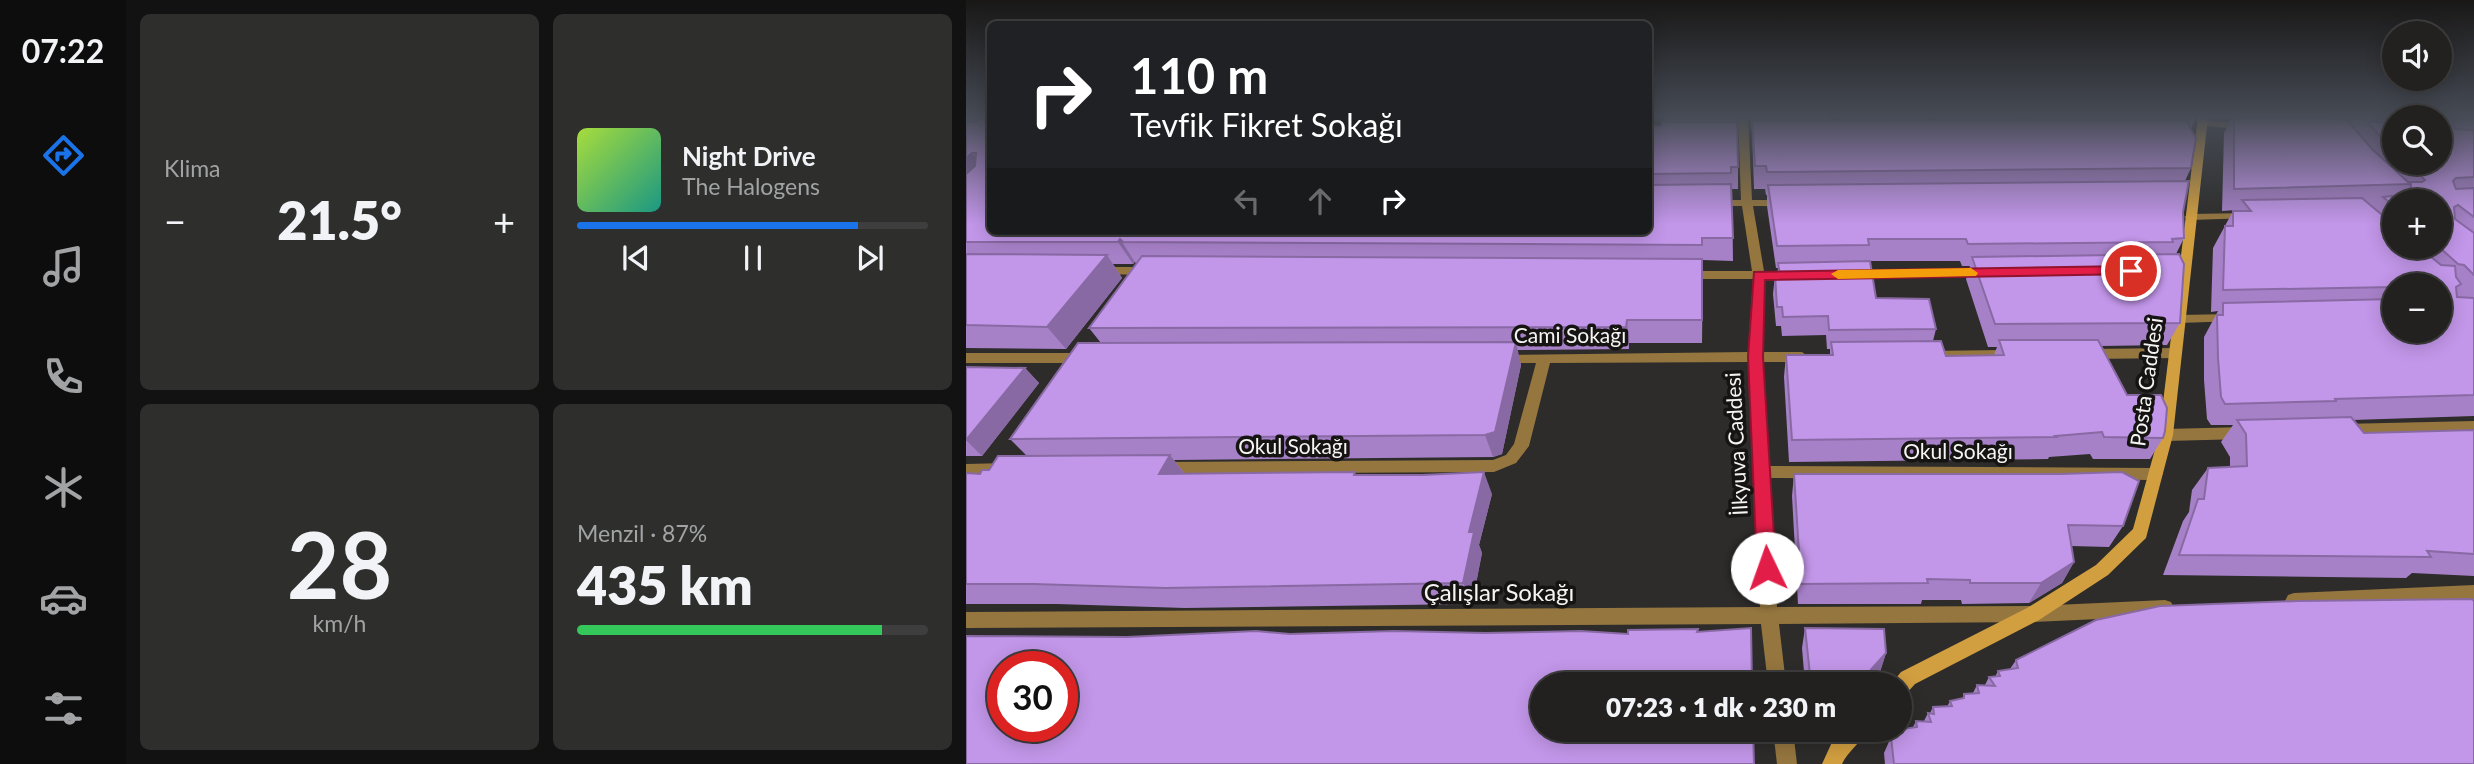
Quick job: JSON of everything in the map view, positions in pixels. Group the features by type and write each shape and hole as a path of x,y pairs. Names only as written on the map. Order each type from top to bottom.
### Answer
{"main road":[{"name":"Posta Caddesi","path":"1912,676 2033,614 2102,570 2140,533 2166,435 2179,319 2178,270 2190,217 2186,197 2194,153"},
{"path":"1832,764 1845,742"}],"street":[{"name":"İlkyuva Caddesi","path":"1744,153 1747,203 1759,275 1755,357 1769,616 1776,672"},
{"path":"1698,203 1803,202"},
{"path":"2190,217 2258,216"},
{"path":"1091,271 1161,272"},
{"path":"1841,274 2006,272"},
{"path":"1675,275 1814,275"},
{"path":"2179,319 2246,318"},
{"path":"2075,354 2175,354"},
{"path":"1908,356 2020,355"},
{"name":"Cami Sokağı","path":"1489,358 1811,357"},
{"path":"966,358 1104,358"},
{"name":"Okul Sokağı","path":"1146,468 1494,466 1511,459 1521,446 1544,358"},
{"path":"2326,430 2474,427"},
{"path":"2166,435 2259,432"},
{"path":"966,470 1021,469"},
{"name":"Okul Sokağı","path":"1762,472 2155,474"},
{"path":"2281,602 2474,593"},
{"name":"Çalışlar Sokağı","path":"966,620 2033,614 2185,607"},
{"path":"1784,742 1787,764"}],"building":[{"path":"966,153 987,153 987,235 1652,235 1652,185 1731,184 1733,238 1702,238 1702,245 1123,242 1120,239 1118,242 966,242 966,174 975,166 976,153 966,158"},
{"path":"1652,153 1738,153 1738,167 1731,167 1731,173 1652,174"},
{"path":"1754,153 2194,153 2191,168 1767,172 1766,166 1755,166"},
{"path":"2234,153 2376,153 2382,158 2382,175 2400,175 2408,182 2422,182 2425,180 2420,175 2452,175 2452,153 2474,153 2474,177 2456,178 2453,181 2456,189 2474,188 2474,217 2458,205 2454,207 2455,219 2474,233 2474,275 2452,259 2452,189 2410,189 2411,184 2234,189"},
{"path":"2189,181 2183,212 2184,238 2172,239 2173,242 1968,244 1966,239 1868,239 1869,245 1777,246 1768,185"},
{"path":"2362,198 2382,215 2382,259 2434,259 2441,265 2455,266 2456,277 2461,284 2456,287 2457,297 2474,298 2474,395 2225,404 2221,397 2217,315 2223,315 2223,303 2382,299 2382,343 2452,343 2452,273 2382,273 2382,287 2223,290 2225,226 2233,226 2233,211 2251,211 2242,200"},
{"path":"966,254 1107,255 1047,327 966,325"},
{"path":"2179,254 2184,264 2180,323 1995,324 1972,257"},
{"path":"1142,256 1702,259 1702,320 1627,320 1626,327 1089,328"},
{"path":"1870,261 1876,298 1929,299 1936,329 1829,330 1828,316 1783,317 1782,307 1777,307 1775,275 1780,275 1778,263"},
{"path":"1999,340 2098,340 2127,395 2161,395 2167,408 2163,438 2104,437 2102,432 2056,436 2058,437 1792,440 1786,355 1833,355 1831,342 1941,341 1946,356 2004,355"},
{"path":"1516,342 1495,432 1485,435 1010,439 1078,343"},
{"path":"966,367 1025,368 966,440"},
{"path":"2351,417 2364,433 2474,430 2474,554 2427,551 2431,557 2179,555 2198,499 2204,499 2208,468 2247,466 2246,434 2237,420"},
{"path":"1170,455 1159,474 1355,472 1354,475 1422,475 1484,472 1469,532 1474,532 1463,583 1165,588 966,584 966,473 980,474 982,470 989,470 998,456"},
{"path":"2122,472 2139,481 2123,526 2068,525 2074,562 2041,583 1970,583 1970,580 1927,579 1928,583 1801,584 1794,474"},
{"path":"2472,599 2474,764 1894,764 1892,742 1912,742 1912,728 1917,727 1916,721 1931,722 1928,713 1934,714 1933,707 1952,706 1950,701 1964,698 1964,694 1979,693 1977,685 1995,686 1989,677 2000,676 1998,671 2018,668 2016,660 2096,620 2160,606"},
{"path":"1751,628 1752,672 1530,672 1530,742 1753,742 1754,764 966,764 966,636 1127,637 1256,631 1290,634 1581,631 1628,634 1628,630 1698,629 1697,632"},
{"path":"1805,628 1884,629 1886,653 1869,672 1810,672"}],"slow traffic":[{"path":"1838,274 1971,273"}],"route":[{"path":"1767,568 1755,357 1759,275 2131,271"}]}
